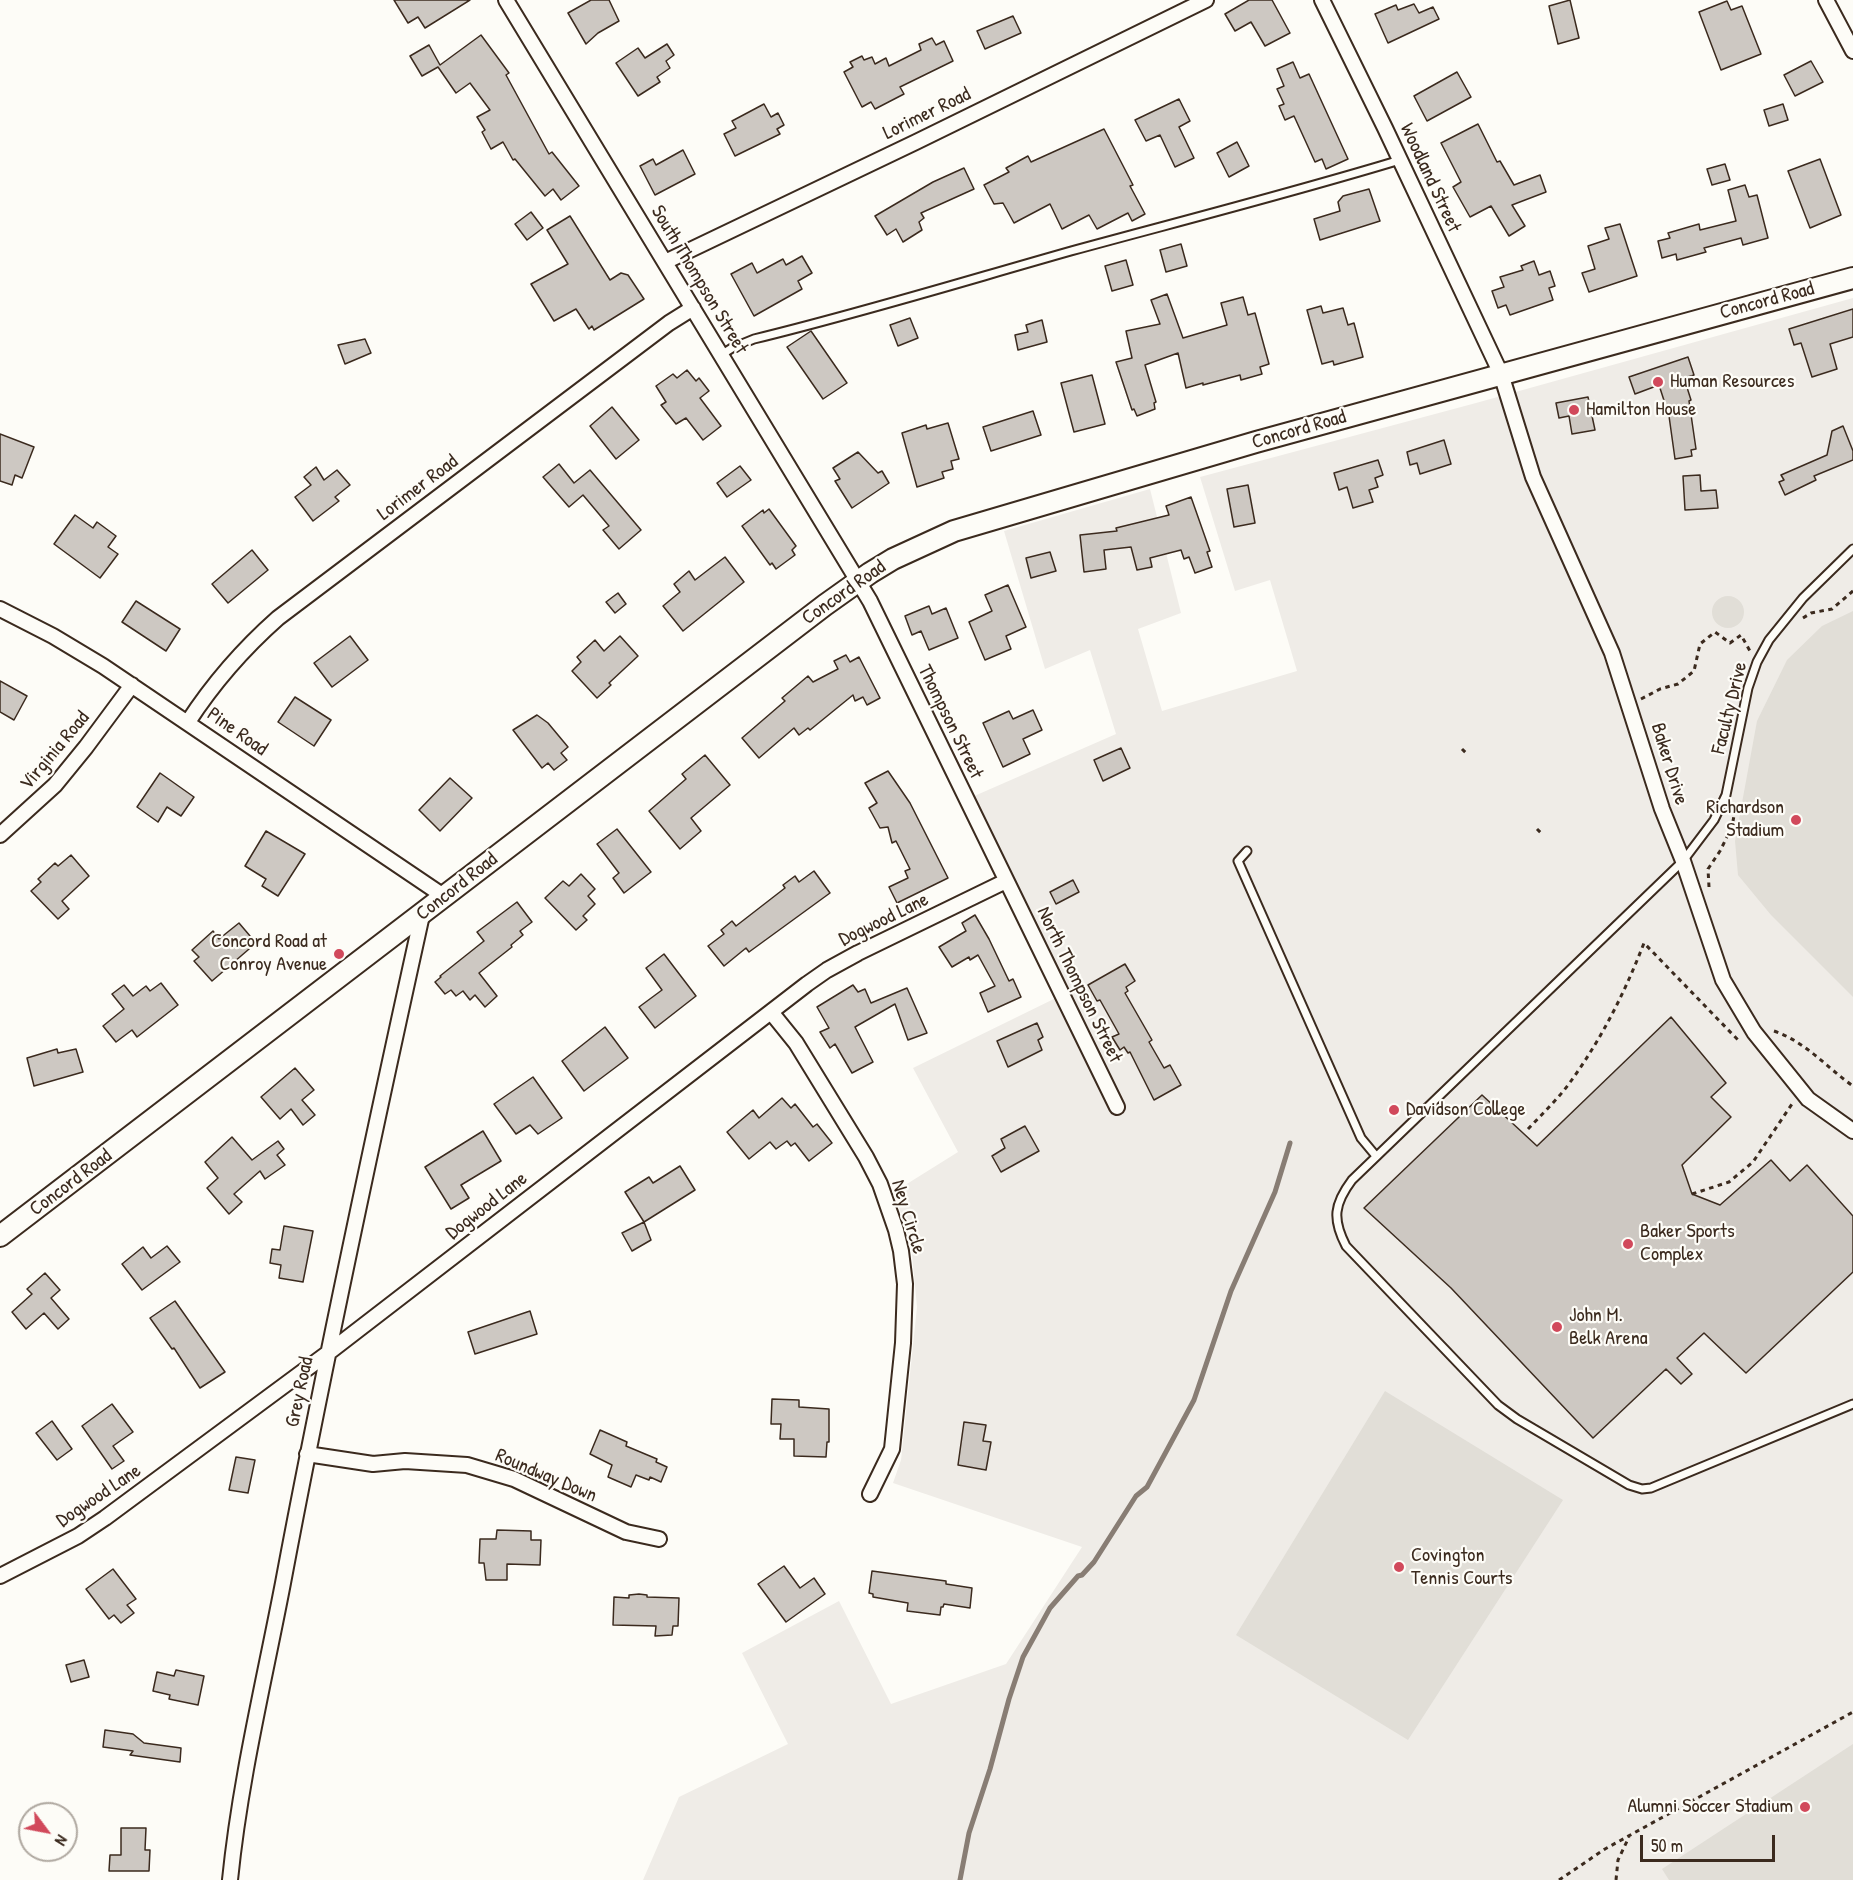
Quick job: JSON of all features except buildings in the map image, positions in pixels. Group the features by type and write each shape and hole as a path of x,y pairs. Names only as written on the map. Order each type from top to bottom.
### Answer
{"main road":[{"name":"Concord Road","path":"0,1236 858,581 893,559 954,531 1256,442 1853,278"}],"street":[{"name":"South Thompson Street","path":"506,0 858,581"},
{"name":"Lorimer Road","path":"665,262 1206,0"},
{"name":"Woodland Street","path":"1322,0 1501,374"},
{"path":"1826,0 1853,51"},
{"name":"Lorimer Road","path":"188,722 221,675 248,645 278,618 669,323 693,308"},
{"name":"Baker Drive","path":"1501,374 1533,477 1612,653 1662,809 1683,861 1724,980 1754,1032 1808,1099 1853,1131"},
{"name":"Thompson Street","path":"858,581 870,601 1006,880"},
{"name":"Pine Road","path":"0,609 53,636 132,685 445,897"},
{"name":"Virginia Road","path":"0,835 55,785 132,685"},
{"name":"Dogwood Lane","path":"0,1576 78,1536 105,1518 328,1353 827,970 1006,880"},
{"name":"North Thompson Street","path":"1006,880 1117,1107"},
{"name":"Grey Road","path":"230,1880 245,1774 307,1454 422,915"},
{"name":"Ney Circle","path":"771,1012 796,1043 866,1157 880,1184 901,1251 905,1284 903,1343 892,1449 870,1494"},
{"name":"Roundway Down","path":"307,1454 373,1464 405,1461 466,1465 514,1479 626,1532 659,1539"}],"lane":[{"path":"721,355 754,339 1277,196 1400,160"},
{"name":"Faculty Drive","path":"1853,549 1803,598 1769,640 1757,662 1741,717 1726,795 1714,820 1683,861 1352,1179 1344,1190 1335,1218 1346,1246 1497,1405 1516,1419 1629,1485 1642,1489 1651,1488 1853,1404"},
{"path":"1247,850 1238,861 1361,1138 1376,1156"}],"path":[{"path":"1797,622 1811,613 1832,609 1853,591"},
{"path":"1630,705 1660,688 1678,684 1694,671 1700,644 1715,633 1730,643 1741,635 1757,662"},
{"path":"1462,749 1468,755"},
{"path":"1712,897 1708,869 1732,827 1738,794"},
{"path":"1537,829 1543,835"},
{"path":"1528,1129 1571,1082 1610,1021 1632,975 1644,942 1746,1047"},
{"path":"1779,1039 1772,1031 1802,1044 1853,1086"},
{"path":"1692,1194 1729,1182 1753,1162 1802,1090"},
{"path":"1559,1880 1605,1849 1853,1712"},
{"path":"1616,1880 1618,1860 1629,1836"}],"shaded area":[{"name":"Davidson College","path":"1853,298 1853,1880 643,1880 679,1797 788,1744 742,1653 839,1601 891,1704 1006,1664 1082,1547 893,1483 901,1460 917,1307 911,1244 894,1192 958,1152 913,1068 1064,994 972,797 1116,734 1090,650 1045,669 1004,531 1150,489 1181,613 1138,629 1162,711 1297,671 1270,580 1235,591 1200,477"},
{"path":"1728,596 1739,601 1744,612 1739,623 1728,628 1717,623 1712,612 1717,601"},
{"name":"Richardson Stadium","path":"1853,611 1853,997 1771,915 1738,875 1735,841 1757,721 1787,660 1822,626"},
{"name":"Covington Tennis Courts","path":"1385,1391 1563,1500 1408,1740 1236,1635"},
{"name":"Alumni Soccer Stadium","path":"1853,1744 1853,1880 1669,1880 1662,1869"}],"waterway":[{"path":"960,1880 969,1833 1023,1657 1050,1608 1078,1576 1082,1575 1094,1562 1136,1496 1147,1487 1194,1400 1231,1291 1275,1192 1290,1143"}],"place":[{"name":"Human Resources","path":"1658,382"},
{"name":"Hamilton House","path":"1574,410"},
{"name":"Richardson Stadium","path":"1796,820"},
{"name":"Concord Road at Conroy Avenue","path":"339,954"},
{"name":"Davidson College","path":"1394,1110"},
{"name":"Baker Sports Complex","path":"1628,1244"},
{"name":"John M. Belk Arena","path":"1557,1327"},
{"name":"Covington Tennis Courts","path":"1399,1567"},
{"name":"Alumni Soccer Stadium","path":"1805,1807"}]}
